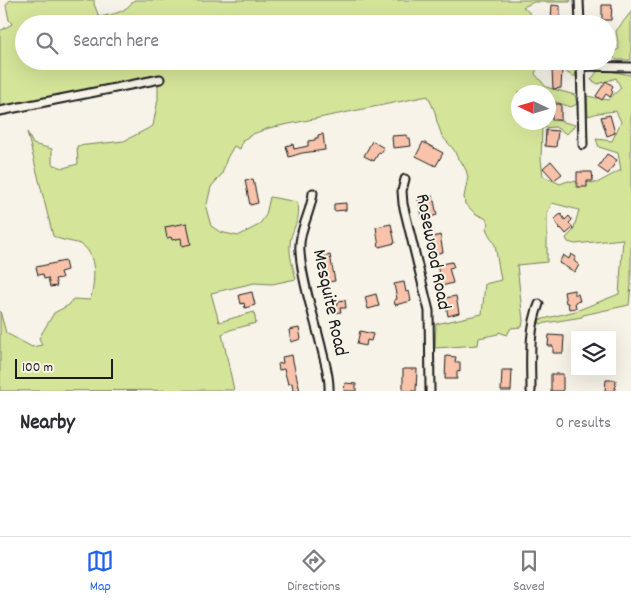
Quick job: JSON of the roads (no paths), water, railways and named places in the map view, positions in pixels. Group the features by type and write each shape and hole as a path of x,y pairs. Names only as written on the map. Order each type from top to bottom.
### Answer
{"street":[{"path":"579,0 580,15"},
{"path":"616,66 631,67"},
{"path":"581,70 582,145"},
{"path":"0,111 160,79"},
{"name":"Rosewood Road","path":"405,179 402,192 403,204 429,311 430,391"},
{"name":"Mesquite Road","path":"313,193 312,206 301,233 299,251 327,367 329,391"},
{"path":"531,391 533,326 539,304"}]}
